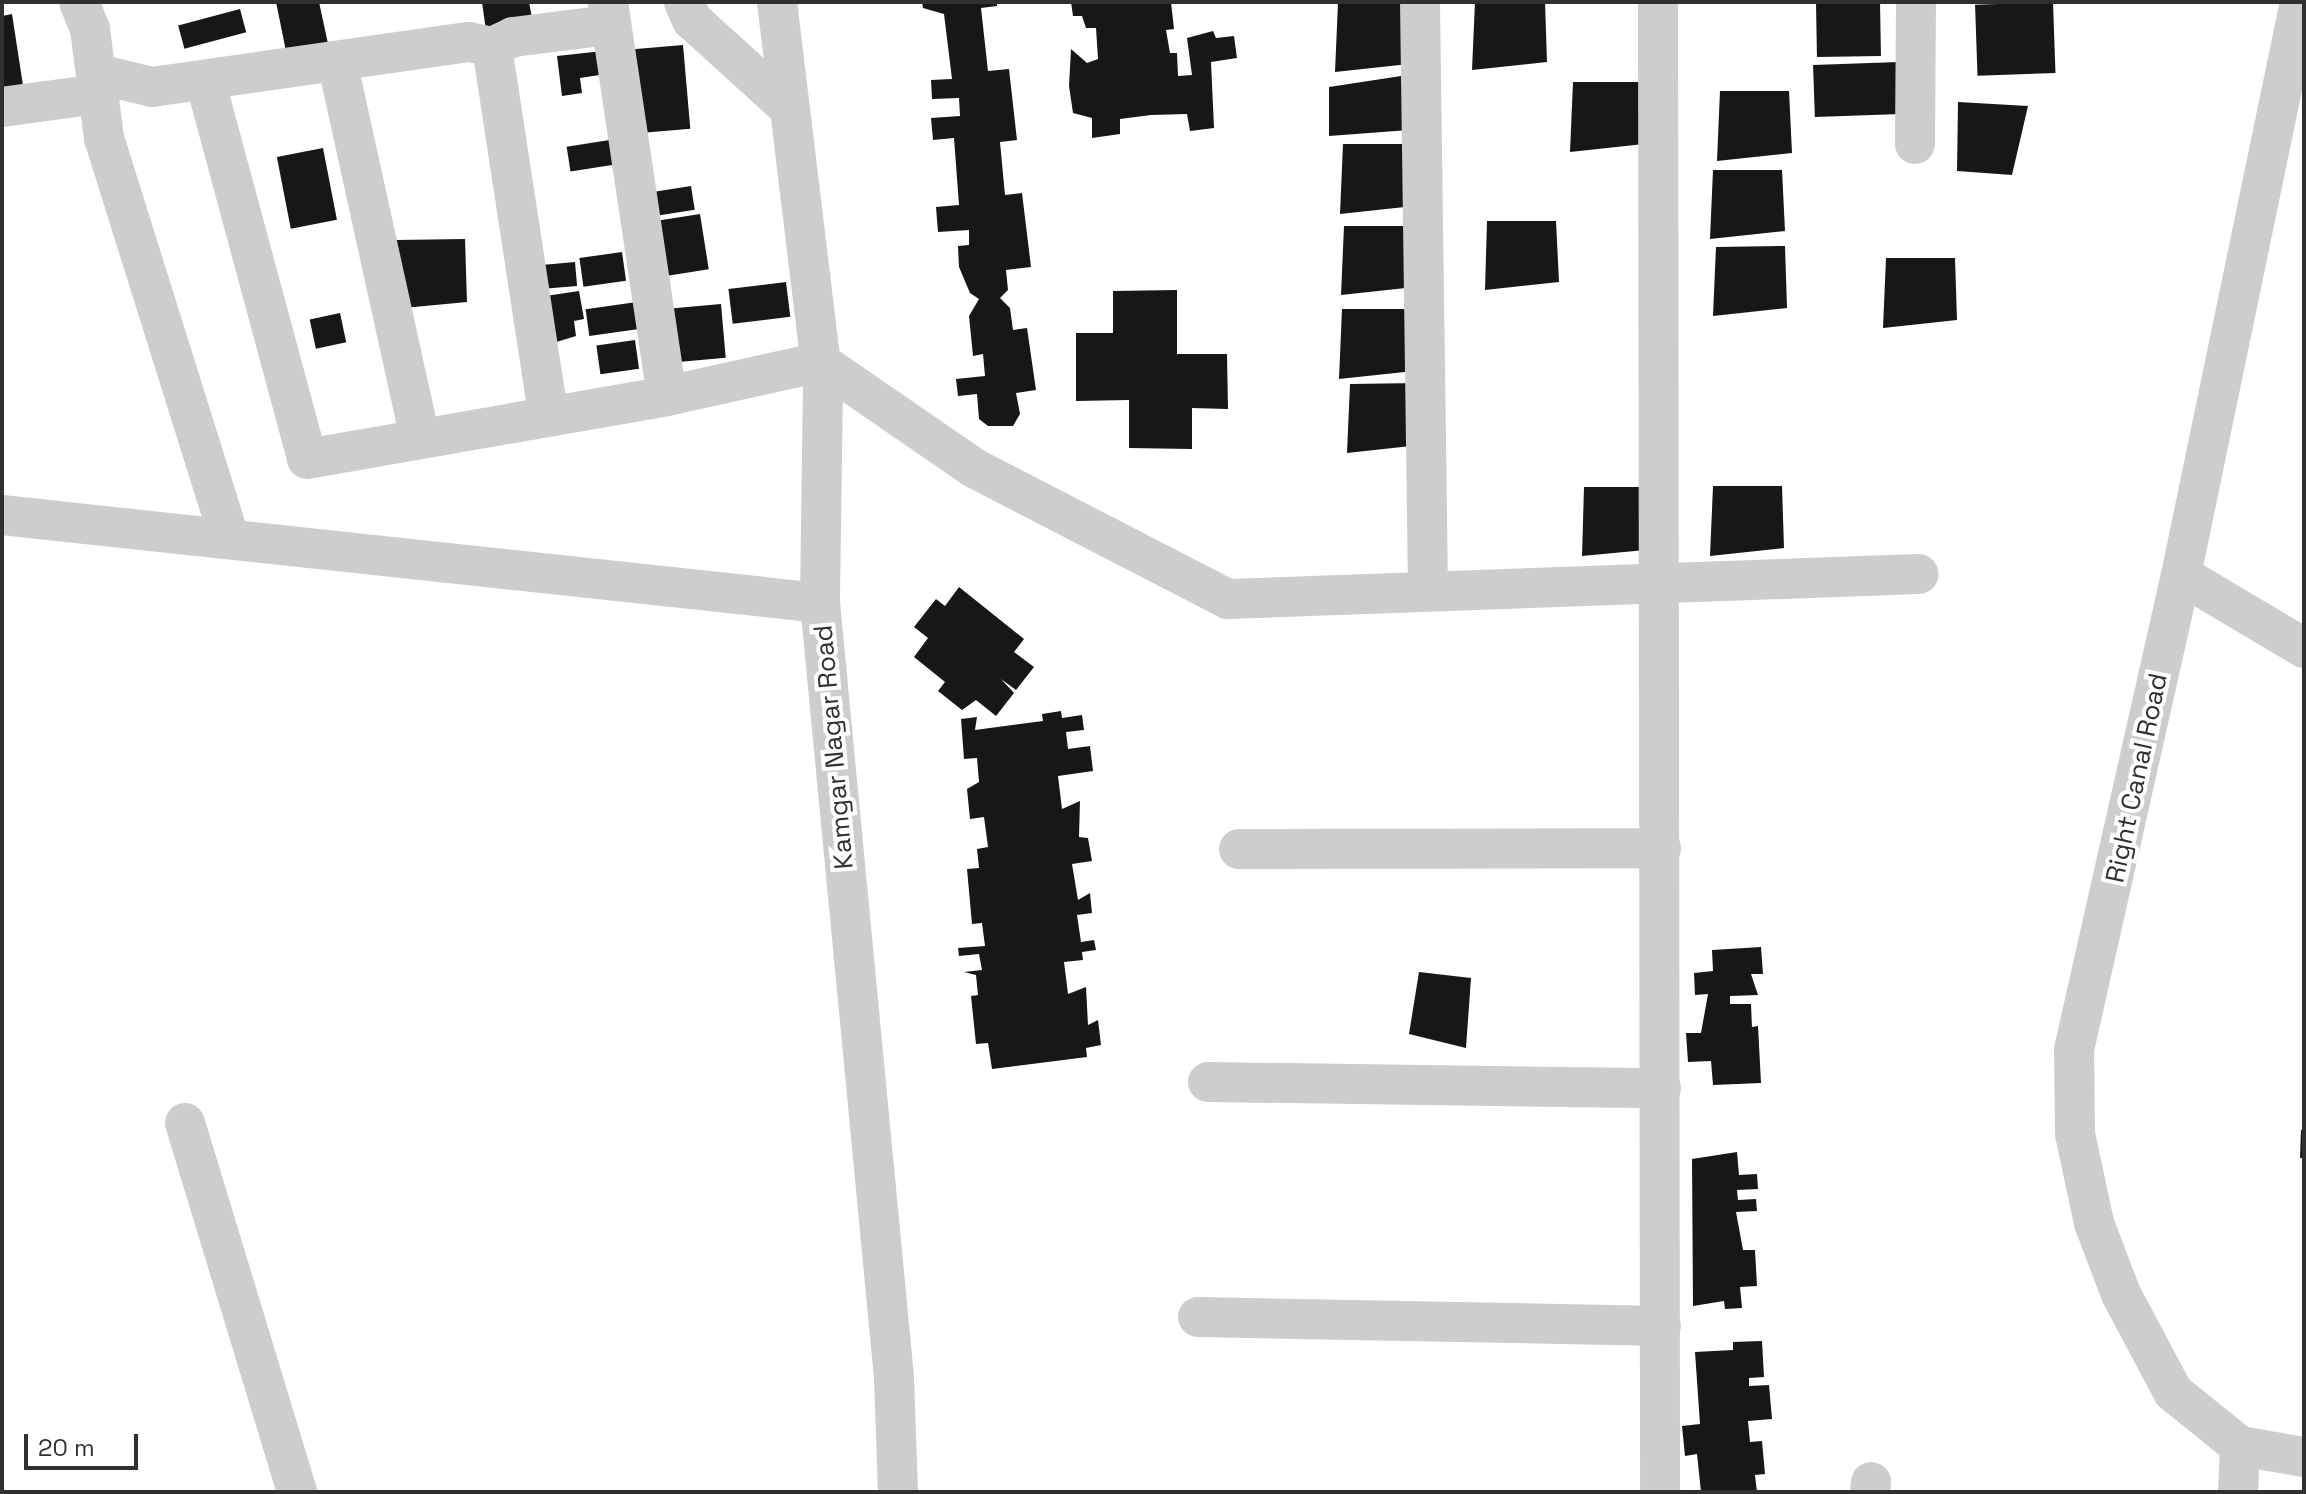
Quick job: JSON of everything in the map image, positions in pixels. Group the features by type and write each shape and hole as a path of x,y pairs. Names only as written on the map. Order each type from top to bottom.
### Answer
{"street":[{"path":"79,2 90,29 104,138 230,539"},
{"path":"684,2 692,20 790,109"},
{"name":"Kamgar Nagar Road","path":"777,2 820,362 820,603 894,1377 898,1492"},
{"path":"1420,2 1428,589"},
{"path":"1658,2 1662,582 1660,1492"},
{"path":"1915,144 1916,2"},
{"name":"Right Canal Road","path":"2300,2 2181,575 2074,1050 2075,1134 2094,1223 2121,1294 2173,1392 2240,1446 2304,1457"},
{"path":"98,94 98,74 152,87 469,42 492,47 513,37 609,13 667,396"},
{"path":"492,47 548,415"},
{"path":"337,61 419,435"},
{"path":"205,80 307,459 419,435 667,396 820,362 974,468 1228,599 1428,589 1919,574"},
{"path":"2,107 98,94"},
{"path":"2,515 820,603"},
{"path":"2181,575 2304,648"},
{"path":"1239,849 1661,848"},
{"path":"1208,1082 1661,1088"},
{"path":"185,1123 297,1492"},
{"path":"1198,1317 1661,1326"},
{"path":"2238,1492 2240,1446"}],"building":[{"path":"276,2 319,2 330,53 288,61"},
{"path":"482,2 529,2 534,29 487,38"},
{"path":"922,2 997,2 997,6 981,8 988,71 1009,69 1017,140 1000,142 1005,195 1022,193 1031,267 1006,270 1008,290 1000,298 1010,308 1013,330 1027,328 1036,390 1016,393 1020,414 1013,426 988,426 979,419 977,394 958,396 956,379 985,376 983,354 973,356 969,316 979,299 970,293 959,267 958,246 969,245 969,230 938,232 936,207 959,205 954,138 933,140 931,118 960,116 959,98 932,99 931,80 952,79 944,14 923,8"},
{"path":"1071,2 1171,2 1174,29 1166,30 1170,53 1177,53 1178,76 1192,75 1187,38 1213,31 1216,38 1234,36 1237,58 1211,62 1214,128 1190,131 1187,114 1151,115 1120,119 1120,134 1092,138 1092,118 1073,113 1069,86 1071,49 1087,63 1098,59 1096,28 1086,28 1082,16 1073,16"},
{"path":"1475,2 1545,2 1547,62 1472,70"},
{"path":"1880,2 1881,56 1817,57 1816,3"},
{"path":"2053,2 2055,73 1978,76 1975,5"},
{"path":"1338,3 1407,3 1409,64 1335,72"},
{"path":"240,9 246,32 184,49 178,26"},
{"path":"12,14 24,92 2,96 2,16"},
{"path":"683,45 690,129 638,133 630,50"},
{"path":"603,51 606,74 580,78 582,93 562,96 557,56"},
{"path":"1899,62 1901,114 1815,117 1813,65"},
{"path":"1401,76 1409,130 1329,136 1329,87"},
{"path":"1573,82 1642,82 1644,144 1570,152"},
{"path":"1720,91 1789,91 1792,153 1717,161"},
{"path":"1958,102 2028,106 2012,175 1957,171"},
{"path":"616,139 620,164 571,172 567,147"},
{"path":"1343,144 1412,144 1414,206 1340,214"},
{"path":"323,148 337,220 291,229 277,157"},
{"path":"1713,170 1782,170 1785,231 1710,239"},
{"path":"691,186 695,210 645,218 642,194"},
{"path":"700,214 709,269 656,278 648,222"},
{"path":"1487,221 1556,221 1559,282 1485,290"},
{"path":"1344,226 1413,226 1415,287 1341,295"},
{"path":"465,239 467,302 393,309 396,240"},
{"path":"1785,246 1787,308 1713,316 1716,247"},
{"path":"622,252 626,281 583,287 579,258"},
{"path":"1886,258 1955,258 1957,320 1883,328"},
{"path":"575,262 577,286 532,290 530,266"},
{"path":"786,282 790,317 733,324 728,289"},
{"path":"1177,290 1177,354 1227,354 1228,409 1192,408 1192,449 1129,448 1129,400 1076,401 1076,333 1113,333 1113,291"},
{"path":"579,291 584,319 574,321 576,336 540,347 532,298"},
{"path":"644,301 648,328 589,336 586,309"},
{"path":"721,304 726,358 670,363 665,309"},
{"path":"1342,309 1411,309 1414,371 1339,379"},
{"path":"340,313 346,342 316,349 310,319"},
{"path":"635,340 639,369 600,374 596,345"},
{"path":"1419,383 1420,445 1347,453 1350,384"},
{"path":"1713,486 1782,486 1784,548 1710,556"},
{"path":"1584,487 1654,487 1656,549 1582,556"},
{"path":"959,587 1024,639 1014,652 1034,667 1016,690 1001,679 1014,693 996,716 976,700 962,710 938,691 945,682 914,657 928,638 914,627 936,599 945,606"},
{"path":"1061,711 1062,718 1082,715 1084,730 1066,732 1068,749 1090,746 1093,771 1058,776 1062,809 1080,801 1079,837 1088,838 1092,861 1072,864 1078,900 1090,893 1092,913 1077,915 1081,942 1094,940 1096,950 1082,952 1083,960 1064,962 1068,994 1086,987 1088,1025 1098,1020 1101,1045 1086,1048 1087,1057 992,1069 988,1043 976,1044 971,996 978,995 976,975 964,972 982,970 979,954 959,956 958,948 985,946 982,923 972,924 967,869 979,868 977,849 988,847 984,817 970,819 967,789 979,782 977,758 964,759 961,719 977,717 975,730 1043,721 1042,714"},
{"path":"1761,947 1763,974 1751,974 1758,995 1730,996 1730,1004 1751,1004 1752,1027 1758,1026 1761,1083 1713,1085 1711,1061 1688,1062 1686,1033 1701,1033 1708,994 1695,995 1694,973 1713,971 1712,950"},
{"path":"1419,972 1471,978 1466,1048 1409,1034"},
{"path":"2304,1129 2304,1158 2300,1158 2301,1130"},
{"path":"1737,1152 1739,1175 1757,1174 1758,1189 1737,1190 1738,1200 1756,1199 1757,1211 1736,1212 1743,1250 1755,1250 1757,1286 1740,1287 1742,1308 1725,1309 1724,1301 1693,1306 1692,1159"},
{"path":"1762,1341 1764,1377 1749,1378 1749,1386 1769,1385 1772,1419 1748,1421 1750,1442 1762,1441 1765,1474 1755,1475 1757,1492 1701,1492 1697,1454 1685,1456 1682,1426 1700,1424 1695,1352 1733,1350 1733,1342"}]}
